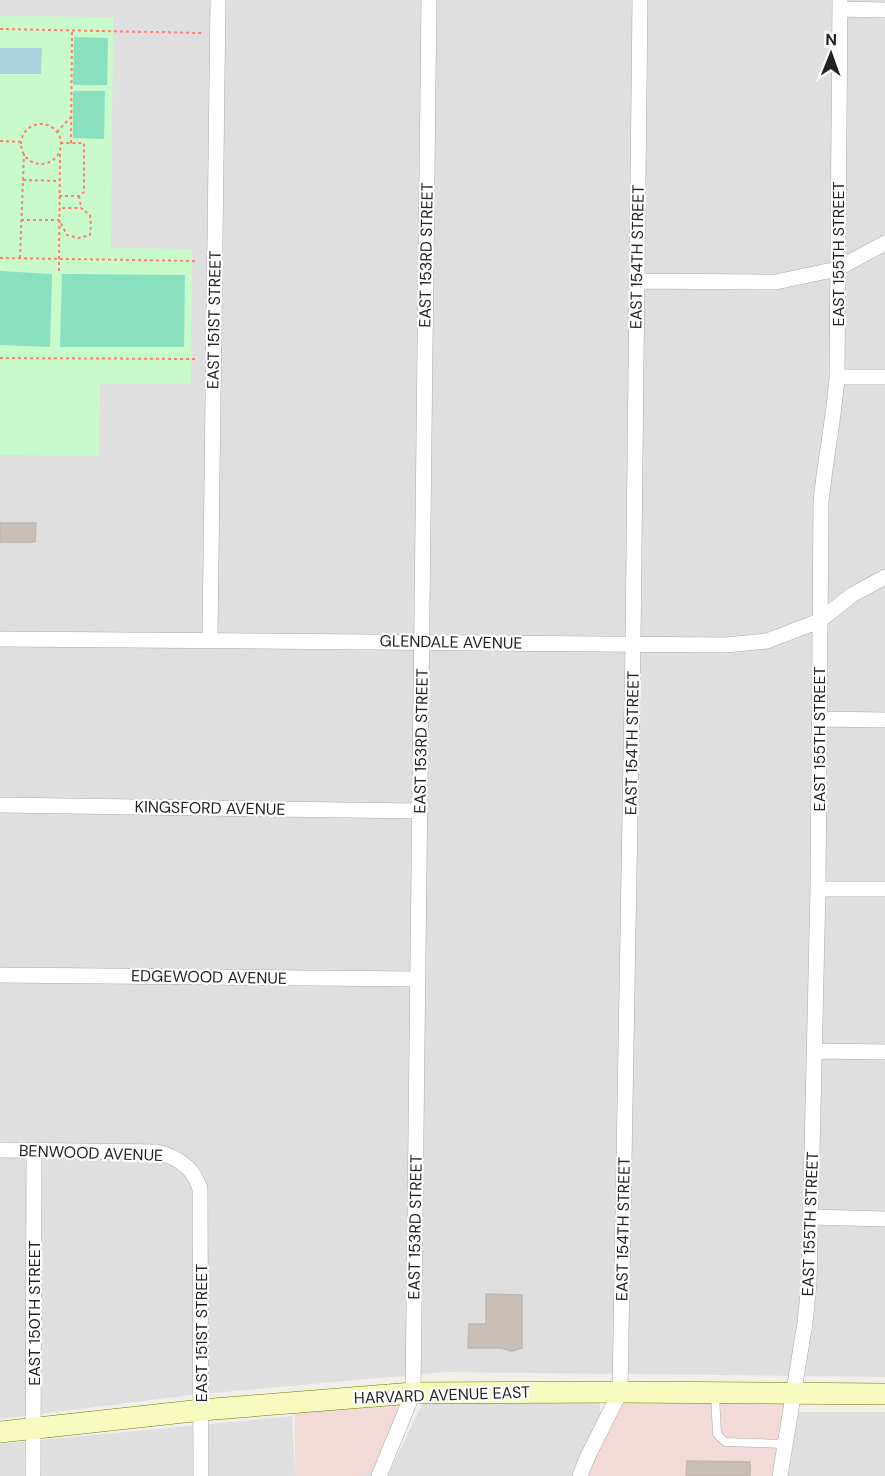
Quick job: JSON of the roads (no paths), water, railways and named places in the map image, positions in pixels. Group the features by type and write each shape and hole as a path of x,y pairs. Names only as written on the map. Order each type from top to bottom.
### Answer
{"main road":[{"name":"HARVARD AVENUE EAST","path":"0,1432 202,1410 413,1393 885,1394"}],"street":[{"name":"EAST 151ST STREET","path":"210,639 218,0"},
{"name":"EAST 153RD STREET","path":"379,1476 413,1393 429,0"},
{"name":"EAST 154TH STREET","path":"580,1476 620,1392 633,643 640,0"},
{"path":"840,5 885,10"},
{"name":"EAST 155TH STREET","path":"780,1476 805,1323 809,1282 818,889 821,502 825,462 835,412 837,377 840,5"},
{"path":"636,281 776,282 837,269 885,243"},
{"path":"837,377 885,377"},
{"name":"GLENDALE AVENUE","path":"0,639 726,645 767,641 819,621 852,595 885,577"},
{"path":"819,719 885,720"},
{"name":"KINGSFORD AVENUE","path":"0,805 420,811"},
{"path":"818,889 885,889"},
{"name":"EDGEWOOD AVENUE","path":"0,975 418,979"},
{"path":"815,1051 885,1052"},
{"name":"BENWOOD AVENUE","path":"0,1150 157,1152 172,1155 187,1166 196,1177 200,1189"},
{"name":"EAST 150TH STREET","path":"33,1476 34,1150"},
{"name":"EAST 151ST STREET","path":"200,1189 201,1476"},
{"path":"811,1218 885,1219"}],"lane":[{"path":"715,1392 717,1434 725,1442 785,1444"}],"water":[{"path":"0,48 42,48 41,74 0,74"}]}
